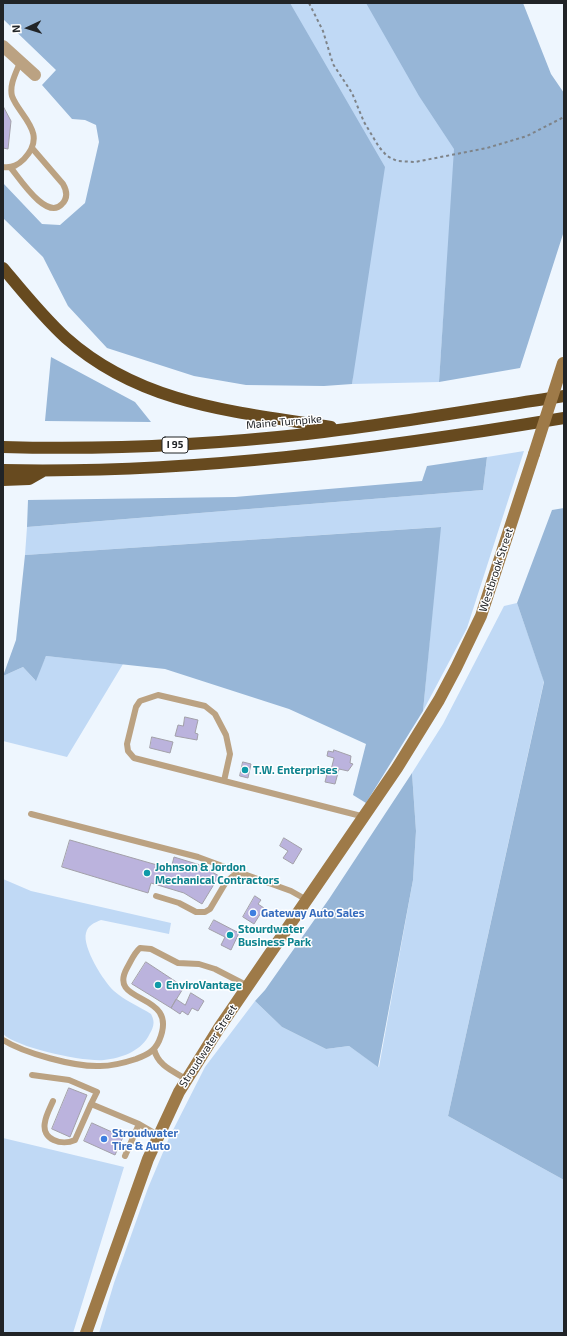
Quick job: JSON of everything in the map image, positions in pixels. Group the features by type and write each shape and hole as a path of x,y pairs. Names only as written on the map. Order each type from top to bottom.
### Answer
{"highway":[{"path":"3,268 50,323 67,339 105,366 126,378 170,396 215,409 346,429"},
{"name":"Maine Turnpike","path":"3,447 131,447 190,444 346,429 564,396"},
{"name":"I 95","path":"3,470 43,471 202,465 322,454 439,439 564,418"},
{"path":"3,480 29,479 43,471"}],"main road":[{"name":"Westbrook Street","path":"398,768 439,700 481,616 563,361"},
{"name":"Stroudwater Street","path":"86,1333 135,1193 158,1135 186,1079 398,768"}],"street":[{"path":"3,46 21,60 35,75"}],"lane":[{"path":"3,167 11,168 19,164 32,148 32,126 12,96 13,80 21,60"},
{"path":"11,168 39,202 52,209 61,206 66,199 66,191 63,184 32,148"},
{"path":"224,781 230,754 229,746 221,723 212,711 205,706 158,695 140,701 136,707 127,744 128,751 134,758 224,781 365,817"},
{"path":"31,814 198,857 291,890 307,900"},
{"path":"156,896 180,903 196,912 204,912 210,909 226,882 233,876 244,874"},
{"path":"3,1040 11,1045 37,1054 84,1065 99,1066 116,1064 149,1054 154,1049 162,1028 163,1020 157,1008 129,992 124,987 122,981 122,976 135,952 140,948 151,949 178,963 199,964 215,969 248,986"},
{"path":"154,1049 156,1058 160,1063 186,1079"},
{"path":"32,1074 69,1080 96,1092 75,1140 63,1144 50,1137 46,1131 44,1123 53,1101"},
{"path":"91,1104 139,1124 158,1135"},
{"path":"125,1156 139,1124"}],"path":[{"path":"309,3 323,31 333,64 352,93 368,129 379,147 387,156 397,161 415,162 487,148 527,136 564,117"}],"shaded area":[{"path":"3,3 290,3 385,167 352,384 324,386 246,385 194,376 107,348 68,306 43,257 3,218 3,183 42,224 60,225 85,203 99,142 96,125 85,120 72,119 42,85 56,70 3,19"},
{"path":"133,3 384,3 463,138 446,278 439,382 352,384 353,373"},
{"path":"366,3 523,3 551,74 564,93 564,231 520,368 439,382 454,149 419,96"},
{"path":"51,357 135,402 151,422 45,421"},
{"path":"524,451 467,628 423,711 440,527 25,555 27,527 483,490 487,457"},
{"path":"487,457 483,490 27,527 28,500 235,497 422,481 427,466"},
{"path":"564,508 564,1180 448,1116 544,682 517,603 552,510"},
{"path":"441,527 423,711 366,803 353,795 366,744 289,709 165,669 46,656 36,681 23,667 3,676 16,640 25,555"},
{"path":"517,603 544,681 448,1116 564,1180 564,1333 99,1333 114,1283 148,1188 169,1138 205,1067 255,1001 282,1027 326,1049 349,1046 379,1067 413,880 416,831 412,773 443,724 504,606"},
{"path":"46,656 123,664 67,757 3,741 3,676 23,667 35,680"},
{"path":"412,773 416,831 413,880 378,1067 349,1046 326,1049 282,1027 255,1001 265,990 329,899"},
{"path":"3,879 31,891 171,923 169,934 101,920 90,926 86,933 87,947 90,955 114,991 151,1014 154,1023 148,1037 140,1047 117,1058 104,1060 81,1059 36,1049 11,1039 3,1034"},
{"path":"3,1138 124,1167 73,1333 3,1333"}],"building":[{"path":"3,106 11,121 8,149 3,148"},
{"path":"185,717 198,720 195,733 198,734 197,740 175,736 178,725 183,726"},
{"path":"152,737 173,742 170,753 150,748"},
{"path":"334,750 351,756 350,763 353,764 348,771 339,769 335,784 325,782 327,774 330,774 334,758 327,756 328,751 333,752"},
{"name":"T.W. Enterprises","path":"243,762 251,764 248,778 240,776"},
{"path":"284,838 302,849 293,864 283,858 288,851 280,846"},
{"name":"Johnson & Jordon Mechanical Contractors","path":"70,840 171,869 174,857 200,865 219,876 202,904 184,893 151,883 148,893 62,867"},
{"name":"Gateway Auto Sales","path":"255,896 261,900 258,904 264,908 254,924 243,917"},
{"name":"Stourdwater Business Park","path":"214,920 239,933 231,950 221,945 225,937 209,929"},
{"name":"EnviroVantage","path":"146,962 184,987 171,1008 132,984"},
{"path":"191,993 204,1001 198,1011 192,1008 188,1015 182,1011 180,1014 171,1008 176,999 185,1005"},
{"path":"69,1088 87,1095 70,1137 52,1129"},
{"name":"Stroudwater Tire & Auto","path":"92,1123 123,1137 115,1155 84,1141"}],"place":[{"name":"T.W. Enterprises","path":"245,770"},
{"name":"Johnson & Jordon Mechanical Contractors","path":"147,873"},
{"name":"Gateway Auto Sales","path":"253,913"},
{"name":"Stourdwater Business Park","path":"230,935"},
{"name":"EnviroVantage","path":"158,985"},
{"name":"Stroudwater Tire & Auto","path":"104,1139"}]}
